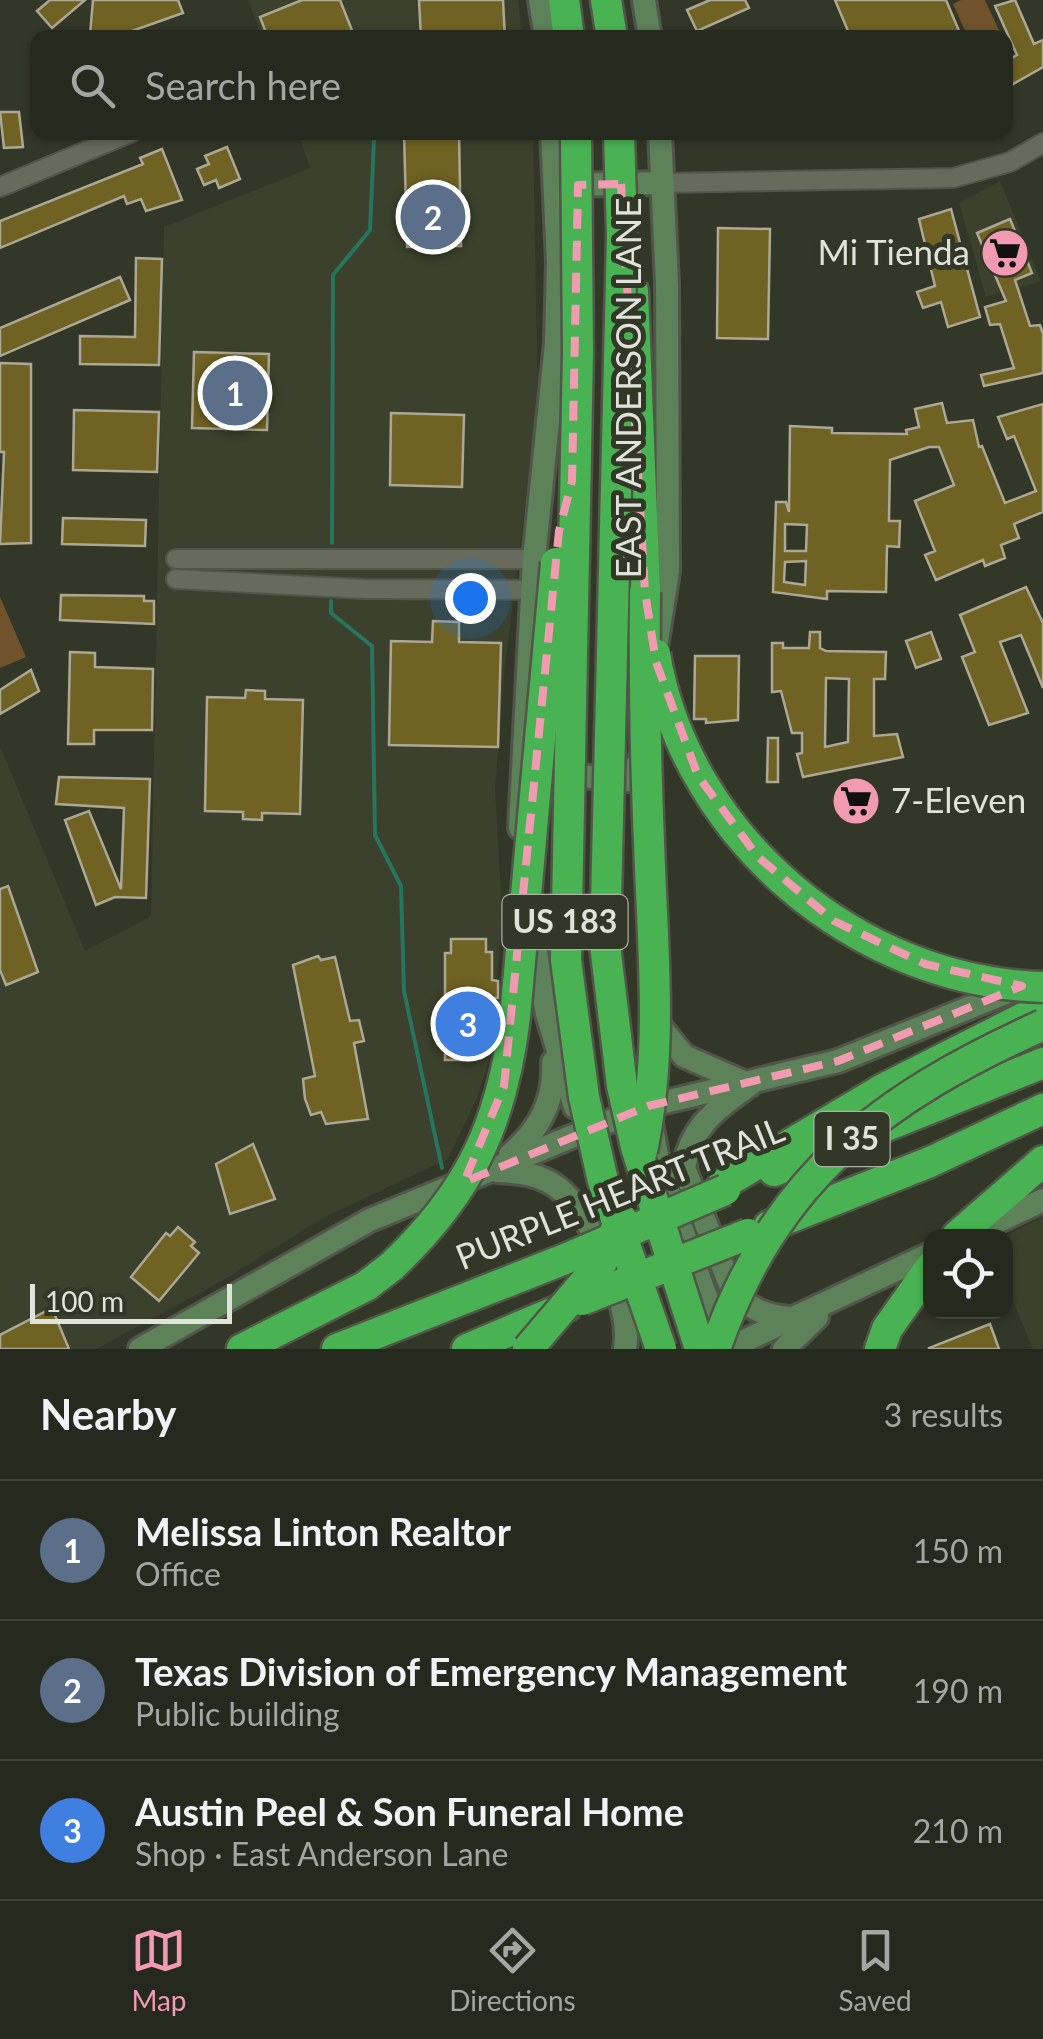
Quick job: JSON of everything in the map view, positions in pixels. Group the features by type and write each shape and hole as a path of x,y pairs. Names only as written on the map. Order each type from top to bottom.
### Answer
{"highway":[{"path":"564,0 568,30"},
{"path":"606,0 611,30"},
{"name":"US 183","path":"576,140 578,316 566,960 584,1097 603,1180 661,1349"},
{"name":"US 183","path":"620,140 622,236 605,945 622,1086 636,1147 700,1349"},
{"path":"528,1349 602,1262 632,1195 653,1100 657,1014 644,717 645,592 633,293 622,236"},
{"path":"242,1349 366,1286 392,1266 434,1222 468,1176 493,1124 507,1074 559,531 572,482"},
{"path":"645,592 656,662 674,723 698,776 758,857 834,921 880,945 979,979 1043,986"},
{"path":"724,1187 883,1089 1043,1008"},
{"path":"715,1349 727,1314 773,1230 811,1179 846,1144 876,1116 943,1072 1043,1025"},
{"name":"PURPLE HEART TRAIL","path":"337,1349 565,1260 724,1187 1043,1063"},
{"name":"I 35","path":"468,1349 930,1162 1043,1109"},
{"path":"930,1162 1043,1127"},
{"path":"965,1229 1043,1161"},
{"path":"880,1349 888,1329 923,1278"}],"main road":[{"path":"540,0 545,30"},
{"path":"644,0 649,30"},
{"name":"EAST ANDERSON LANE","path":"552,140 556,343 534,559 520,834 546,1014 650,1349"},
{"name":"EAST ANDERSON LANE","path":"660,140 668,572 648,694 640,795 648,1106 659,1166 726,1349"},
{"path":"554,186 663,183"},
{"path":"526,728 532,754 542,770 556,775 629,780 639,769 647,742"},
{"path":"140,1349 317,1246 583,1132 648,1106 750,1085 838,1061 1043,978"},
{"path":"648,1010 659,1030 684,1056 750,1085"},
{"path":"489,1171 532,1135 554,1090 546,1014"},
{"path":"750,1085 698,1129 687,1148 684,1168 734,1295 751,1309 780,1318 800,1318"},
{"path":"489,1171 542,1178 574,1202 620,1298 626,1322 625,1349"},
{"path":"981,1229 1043,1200"},
{"path":"726,1349 829,1305 923,1258"},
{"path":"784,1349 829,1305"}],"street":[{"path":"0,188 113,140"},
{"path":"663,183 953,178 1010,162 1043,143"},
{"path":"176,559 534,559"},
{"path":"176,579 363,588 532,590"}],"highlighted area":[{"path":"621,184 645,592 656,662 698,776 758,857 834,921 925,964 1022,986 838,1061 648,1106 464,1182 504,1086 559,531 572,481 578,185"}],"shaded area":[{"path":"248,0 518,0 521,30 259,30"},
{"path":"985,0 999,30 965,30 953,4"},
{"path":"300,140 533,140 538,403 505,665 495,789 502,912 492,1051 477,1098 448,1159 325,1217 222,1281 96,1349 0,1349 0,746 85,951 151,916 164,227 310,168"},
{"path":"1000,181 1041,281 986,297 959,203"},
{"path":"0,597 26,657 0,668"},
{"path":"1043,1217 1043,1349 1033,1349 1013,1301 1013,1232"}],"building":[{"path":"50,0 85,0 52,28 37,11"},
{"path":"93,0 178,0 183,13 135,30 90,30"},
{"path":"302,0 340,0 352,30 265,30 260,17"},
{"path":"419,0 503,0 505,30 421,30"},
{"path":"710,0 745,0 749,8 699,30 687,10"},
{"path":"835,0 946,0 959,30 848,30"},
{"path":"1015,0 1034,44 1043,40 1043,67 1013,84 1013,57 1017,55 1013,30 1006,30 995,6"},
{"path":"0,112 19,112 23,147 4,148"},
{"path":"404,140 459,140 461,246 407,247"},
{"path":"227,147 240,179 219,188 216,180 204,185 197,169 209,164 205,156"},
{"path":"162,149 182,200 146,211 141,199 127,204 124,196 0,248 0,221 143,164 140,158"},
{"path":"951,209 980,317 948,327 941,302 923,308 917,292 935,286 919,219"},
{"path":"1010,219 1032,273 1015,280 1030,326 1040,325 1043,334 1043,373 984,386 981,375 1014,368 1000,324 990,325 985,307 1006,301 977,233"},
{"path":"718,228 770,229 768,339 717,338"},
{"path":"136,258 162,259 159,365 80,364 80,336 135,337"},
{"path":"120,277 130,300 0,356 0,328"},
{"path":"194,352 269,354 267,430 192,428"},
{"path":"0,363 31,364 31,543 0,544 4,452 0,452"},
{"path":"942,403 947,423 973,420 979,447 982,446 1005,503 1036,491 1014,436 1007,439 998,417 1043,404 1043,512 1014,524 1019,538 1001,545 1005,558 985,566 983,560 936,580 925,555 935,551 915,501 954,485 939,447 929,447 890,460 889,521 900,521 899,547 887,546 886,592 827,591 827,599 773,592 776,502 786,502 789,512 790,426 832,428 832,433 907,434 906,430 919,427 915,409","holes":["785,524 807,525 806,551 785,551","806,561 805,585 784,582 785,562"]},
{"path":"74,410 159,412 157,472 73,470"},
{"path":"391,413 464,415 462,487 390,485"},
{"path":"63,518 146,520 145,546 62,544"},
{"path":"1026,587 1043,623 1043,688 1021,635 1000,642 1028,713 989,725 962,657 975,652 960,615"},
{"path":"61,595 144,596 144,601 154,601 154,624 60,620"},
{"path":"433,621 459,622 459,642 501,643 498,747 389,745 391,641 432,642"},
{"path":"810,632 820,632 820,648 826,651 886,652 885,679 874,679 874,736 897,734 903,757 803,777 797,754 802,753 802,733 792,733 781,691 772,692 772,643 783,643 783,648 809,648","holes":["826,678 849,679 848,742 825,747"]},
{"path":"931,632 941,659 916,668 906,641"},
{"path":"70,652 95,653 95,667 153,669 152,730 94,730 94,744 68,744"},
{"path":"695,656 739,656 738,720 706,723 706,719 694,719"},
{"path":"31,670 39,691 0,714 0,690"},
{"path":"246,690 265,691 265,699 303,700 300,814 262,813 262,820 243,819 243,812 205,811 207,697 245,698"},
{"path":"768,738 778,738 778,782 767,782"},
{"path":"59,777 150,779 146,898 115,897 96,905 65,820 89,811 121,889 124,808 56,804"},
{"path":"8,886 38,972 6,985 0,970 0,889"},
{"path":"451,939 486,939 486,952 492,952 492,980 498,981 498,998 491,998 491,1051 472,1051 472,1060 445,1060 445,953 451,953"},
{"path":"318,956 321,960 335,957 350,1021 359,1020 364,1041 354,1043 368,1119 326,1124 321,1112 311,1115 305,1099 303,1079 315,1076 293,965"},
{"path":"253,1144 275,1199 230,1214 216,1164"},
{"path":"178,1227 195,1242 191,1246 199,1253 159,1301 131,1277 166,1233 170,1236"},
{"path":"52,1308 69,1349 0,1349 0,1335"},
{"path":"990,1324 999,1349 929,1349 929,1348"}],"waterway":[{"path":"332,543 333,275 370,230 374,140"},
{"path":"331,601 331,613 372,646 375,835 401,886 404,991 442,1168"}],"place":[{"name":"Texas Division of Emergency Management","path":"433,217"},
{"name":"Mi Tienda","path":"1005,253"},
{"name":"Melissa Linton Realtor","path":"235,393"},
{"name":"7-Eleven","path":"856,801"},
{"name":"Austin Peel & Son Funeral Home","path":"468,1024"}]}
